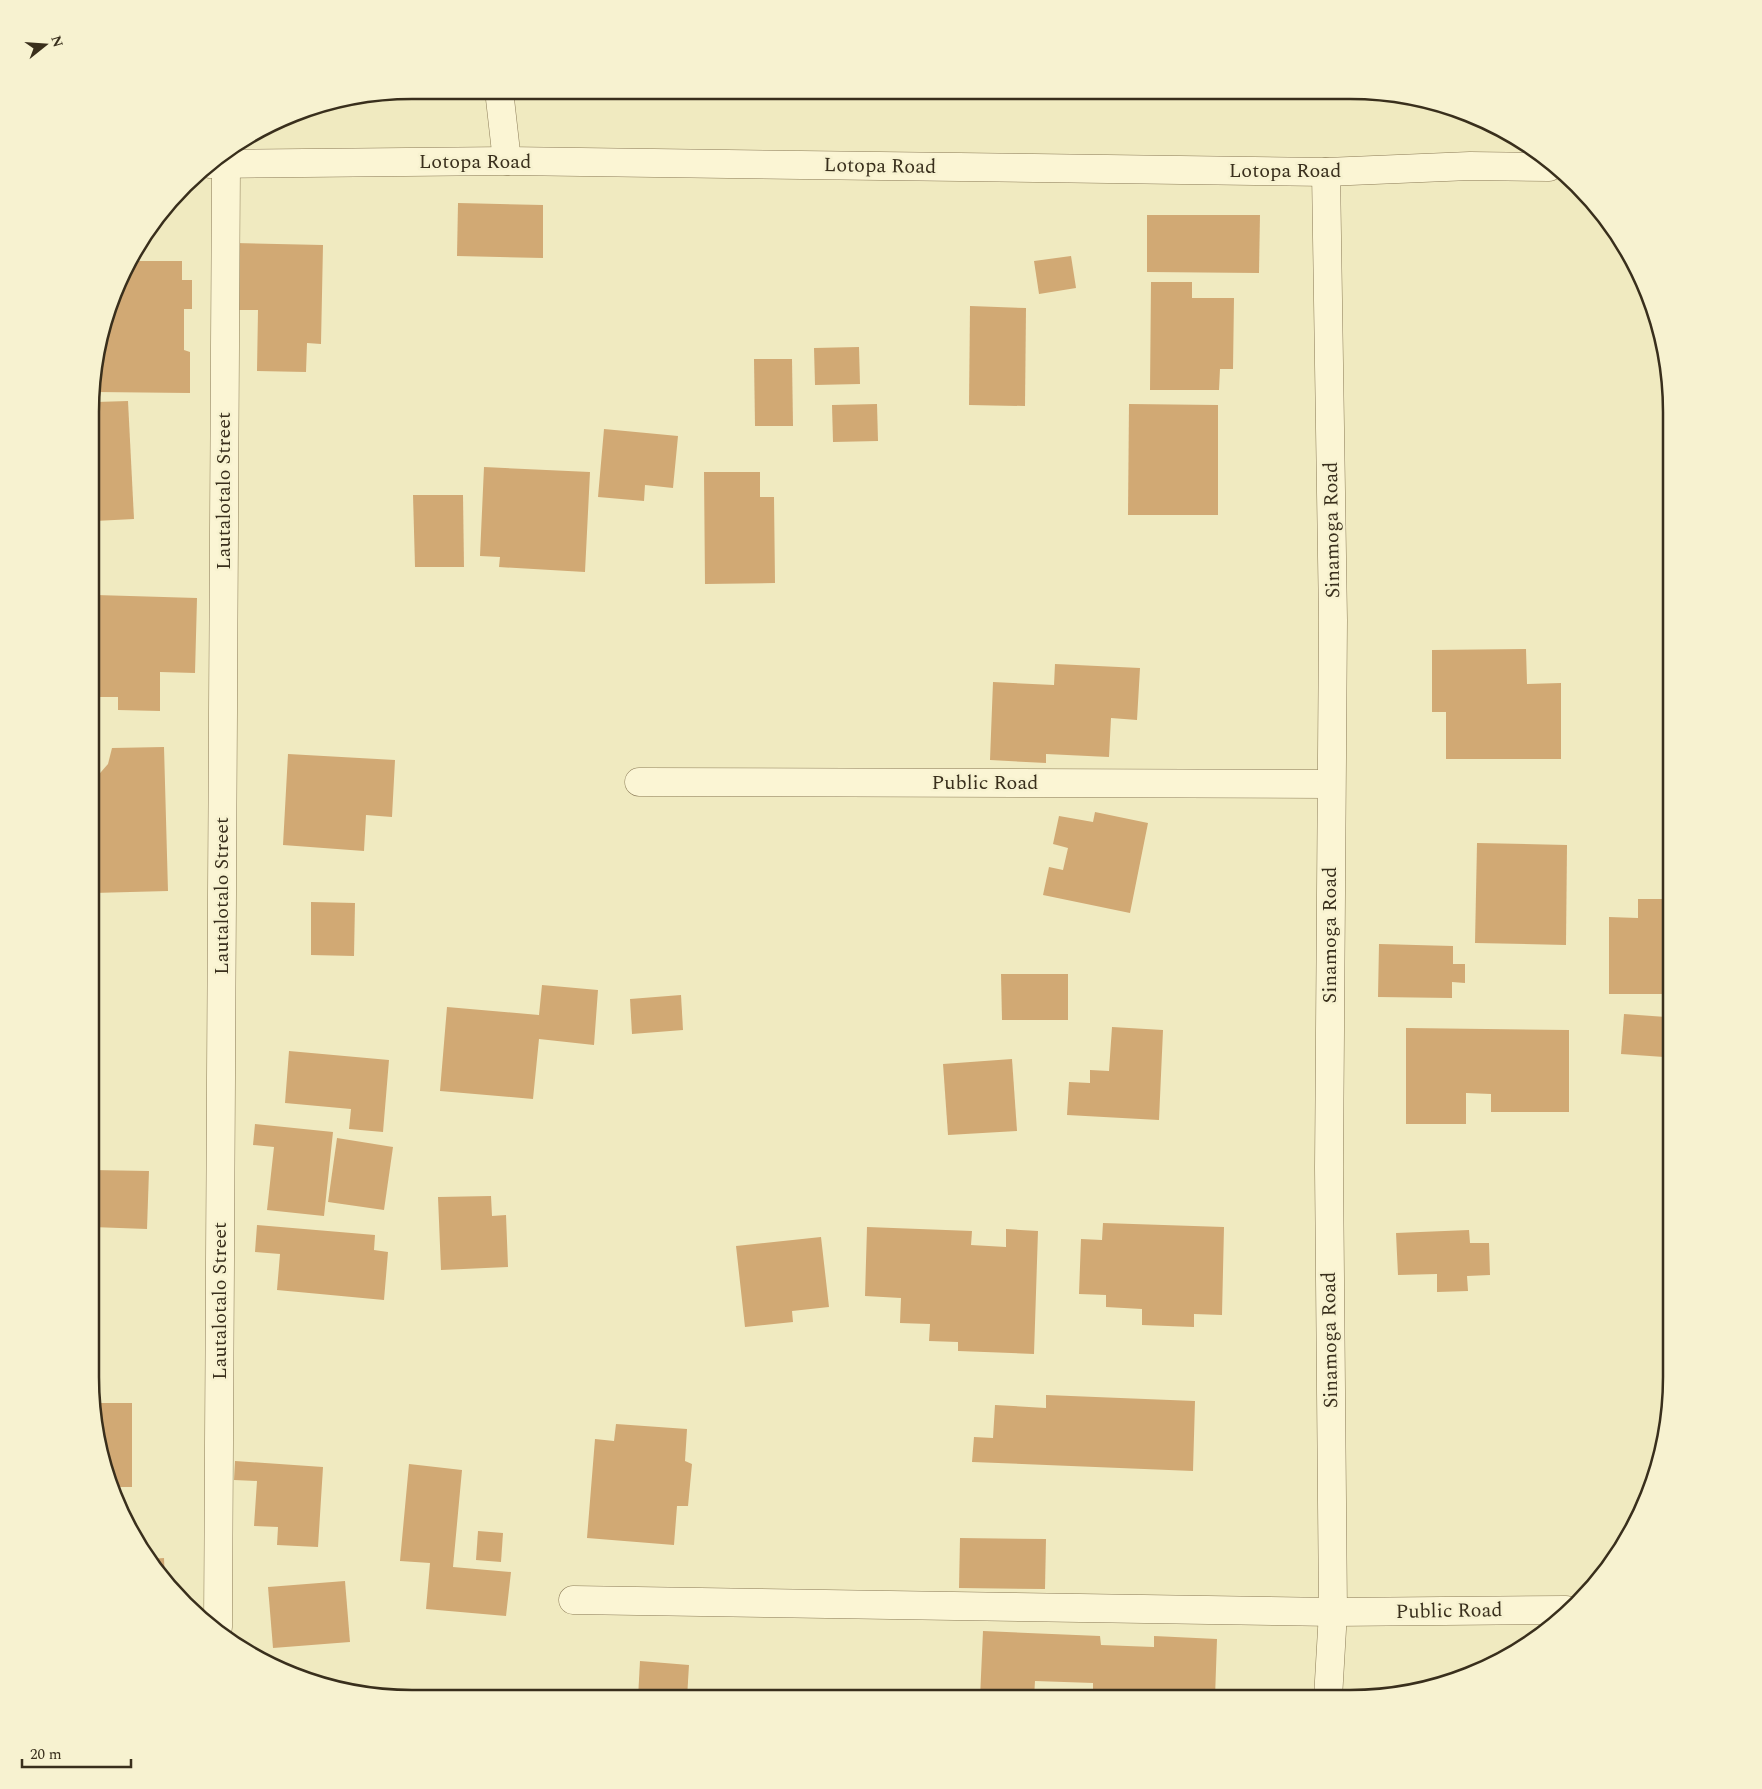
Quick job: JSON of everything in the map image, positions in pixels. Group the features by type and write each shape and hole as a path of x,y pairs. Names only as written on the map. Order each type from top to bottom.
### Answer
{"street":[{"path":"500,99 507,162"},
{"name":"Lotopa Road","path":"220,164 507,162 1326,172 1470,166 1546,167"},
{"name":"Lautalotalo Street","path":"218,165 218,1624"},
{"name":"Sinamoga Road","path":"1326,172 1333,620 1329,1178 1333,1612 1328,1690"},
{"name":"Public Road","path":"639,782 1331,784"},
{"name":"Public Road","path":"573,1600 1333,1612 1560,1610"}],"building":[{"path":"458,203 543,205 543,258 457,256"},
{"path":"1147,215 1260,215 1259,273 1147,272"},
{"path":"235,243 323,245 321,344 307,343 306,372 257,371 258,310 234,310"},
{"path":"1071,256 1076,288 1039,294 1034,261"},
{"path":"138,261 182,261 182,280 192,280 192,309 184,309 184,350 190,352 190,393 99,392 109,331 115,311"},
{"path":"1151,282 1192,282 1192,298 1234,298 1233,369 1220,369 1219,390 1150,390"},
{"path":"970,306 1026,308 1025,406 969,405"},
{"path":"859,347 860,384 815,385 814,348"},
{"path":"754,359 792,359 793,426 755,426"},
{"path":"128,401 134,519 99,521 99,402"},
{"path":"877,404 878,441 833,442 832,405"},
{"path":"1129,404 1218,405 1218,515 1128,515"},
{"path":"604,429 678,436 673,488 645,485 644,501 598,497"},
{"path":"484,467 590,472 585,572 499,567 500,557 480,556"},
{"path":"704,472 760,472 760,497 774,497 775,583 705,584"},
{"path":"413,495 463,495 464,567 415,567"},
{"path":"99,595 197,598 195,673 160,672 160,711 118,710 118,697 99,697"},
{"path":"1526,649 1527,684 1561,683 1561,759 1446,759 1446,712 1432,712 1432,650"},
{"path":"1055,664 1140,668 1137,720 1111,718 1109,757 1046,754 1046,763 990,760 993,682 1054,685"},
{"path":"164,747 168,891 99,893 99,774 108,764 112,748"},
{"path":"288,754 395,760 392,817 366,815 364,851 283,845"},
{"path":"1095,812 1148,823 1130,913 1043,895 1049,867 1063,870 1068,848 1053,844 1059,816 1093,822"},
{"path":"1477,843 1567,845 1566,945 1475,943"},
{"path":"1638,899 1663,899 1663,994 1609,994 1609,917 1638,918"},
{"path":"311,902 355,903 354,956 311,955"},
{"path":"1379,944 1453,946 1453,964 1465,964 1465,983 1452,982 1452,998 1378,997"},
{"path":"1001,974 1068,974 1068,1020 1002,1020"},
{"path":"542,985 598,990 594,1045 539,1039 533,1099 440,1091 447,1007 539,1015"},
{"path":"681,995 683,1030 632,1034 630,999"},
{"path":"1624,1014 1663,1017 1663,1057 1621,1054"},
{"path":"1112,1027 1163,1030 1159,1120 1067,1115 1069,1082 1090,1083 1090,1070 1109,1071"},
{"path":"1406,1028 1569,1030 1569,1112 1491,1112 1491,1094 1466,1093 1466,1124 1406,1124"},
{"path":"289,1051 389,1060 383,1132 349,1129 351,1109 285,1103"},
{"path":"1012,1059 1017,1131 948,1135 943,1064"},
{"path":"255,1124 333,1132 324,1216 267,1210 274,1147 253,1145"},
{"path":"337,1138 393,1147 384,1210 328,1202"},
{"path":"99,1170 149,1171 147,1229 99,1227"},
{"path":"491,1196 492,1216 506,1215 508,1267 441,1270 438,1197"},
{"path":"1103,1223 1224,1227 1222,1315 1194,1314 1194,1327 1142,1325 1142,1309 1106,1307 1106,1295 1079,1294 1081,1239 1102,1240"},
{"path":"257,1225 375,1235 374,1250 388,1252 384,1300 277,1290 280,1254 255,1252"},
{"path":"867,1227 972,1231 971,1245 1006,1247 1006,1229 1038,1231 1034,1354 958,1351 958,1342 929,1341 930,1324 900,1323 901,1298 865,1296"},
{"path":"1469,1230 1470,1243 1489,1243 1490,1275 1467,1276 1468,1291 1437,1292 1437,1274 1398,1275 1396,1233"},
{"path":"821,1237 829,1307 792,1311 793,1322 745,1327 736,1246"},
{"path":"1046,1395 1195,1401 1193,1471 972,1462 974,1437 993,1438 995,1405 1046,1408"},
{"path":"100,1403 132,1403 132,1487 119,1487 115,1478 109,1458"},
{"path":"616,1424 687,1429 685,1461 692,1464 688,1506 677,1506 674,1545 587,1538 595,1439 614,1441"},
{"path":"235,1461 323,1467 318,1547 277,1545 278,1527 254,1526 257,1481 234,1480"},
{"path":"409,1464 462,1470 453,1567 511,1572 506,1616 426,1609 430,1563 400,1561"},
{"path":"478,1531 503,1533 501,1562 476,1560"},
{"path":"960,1538 1046,1539 1045,1589 959,1588"},
{"path":"164,1558 165,1570 163,1568 156,1559"},
{"path":"345,1581 350,1642 273,1648 268,1587"},
{"path":"983,1631 1100,1636 1101,1645 1154,1647 1154,1636 1217,1639 1215,1690 1093,1690 1093,1683 1035,1681 1034,1690 980,1690"},
{"path":"640,1661 689,1665 687,1690 638,1690"}]}
